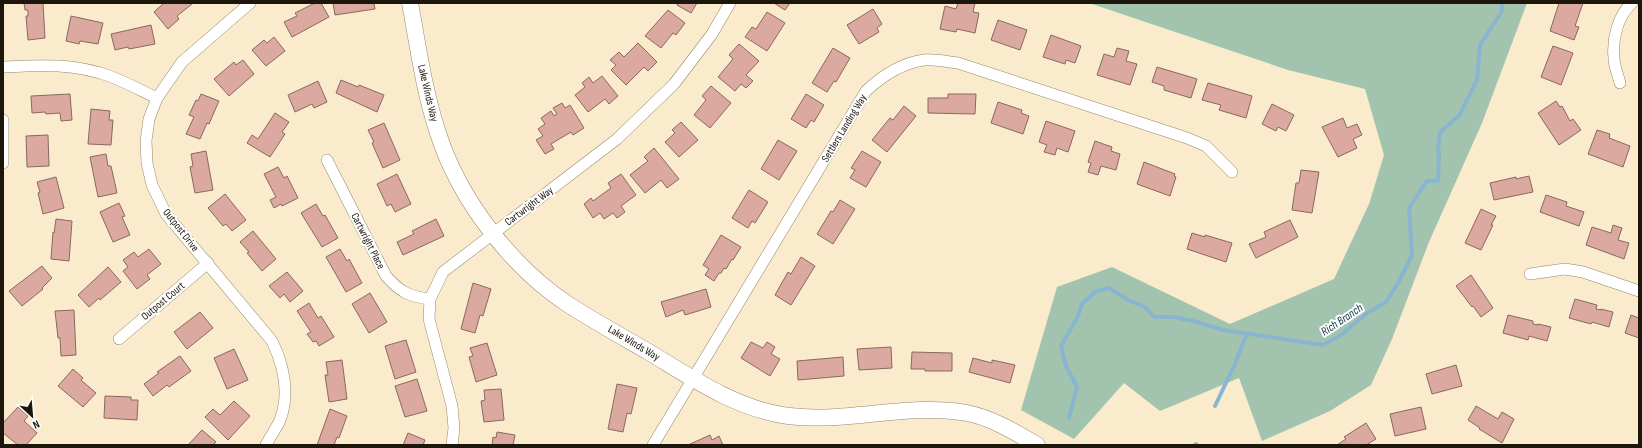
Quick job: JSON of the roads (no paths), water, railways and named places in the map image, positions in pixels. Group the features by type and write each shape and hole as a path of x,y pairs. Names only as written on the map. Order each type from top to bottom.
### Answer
{"street":[{"name":"Outpost Drive","path":"250,3 182,62 156,98 149,119 146,141 147,163 152,185 166,214 272,342 280,358 286,393 280,420 266,445"},
{"name":"Lake Winds Way","path":"410,3 429,100 438,135 459,184 493,233 514,257 535,278 568,304 693,379 740,404 781,415 809,417 934,410 968,414 1004,426 1037,445"},
{"name":"Cartwright Way","path":"452,445 454,428 452,406 429,319 430,300 443,272 617,139 674,84 712,34 730,3"},
{"path":"1620,83 1614,59 1615,35 1625,9 1632,3"},
{"name":"Settlers Landing Way","path":"653,445 866,90 880,78 906,64 925,60 958,62 1187,138 1206,146 1232,172"},
{"path":"3,67 46,64 86,69 112,77 156,98"},
{"path":"3,120 3,163"},
{"name":"Cartwright Place","path":"327,160 386,276 396,288 414,298 430,300"},
{"name":"Outpost Court","path":"119,339 208,263"},
{"path":"1530,274 1565,269 1583,272 1639,291"}],"waterway":[{"name":"Rich Branch","path":"1069,418 1077,387 1066,366 1061,346 1077,318 1082,304 1095,292 1109,288 1128,300 1145,307 1154,317 1173,317 1223,330 1323,345 1341,335 1366,314 1386,302 1399,281 1412,255 1409,208 1427,181 1438,181 1438,150 1440,132 1459,116 1477,80 1480,45 1502,11 1502,3"},
{"path":"1215,406 1235,364 1247,333"}]}
